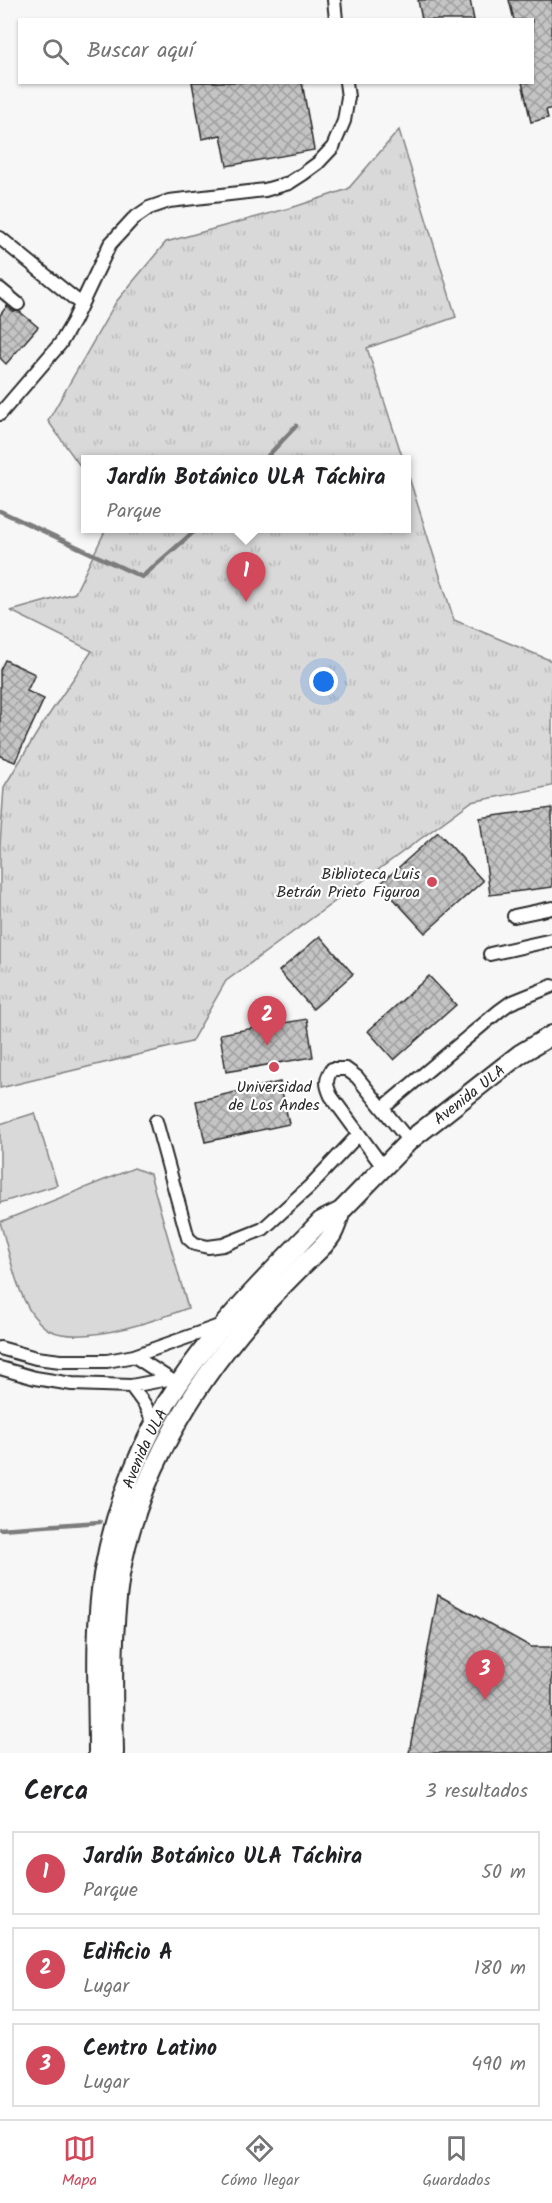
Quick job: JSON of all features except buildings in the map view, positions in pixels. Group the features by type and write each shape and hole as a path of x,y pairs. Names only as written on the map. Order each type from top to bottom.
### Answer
{"street":[{"path":"334,0 336,18"},
{"path":"0,413 60,344 110,244 133,219 149,208 169,201 265,190 288,183 318,163 333,147 344,121 348,97 346,84"},
{"path":"0,238 81,304"},
{"path":"0,289 18,304"},
{"path":"514,916 552,908"},
{"path":"490,954 552,940"},
{"path":"383,1108 510,1003 552,986"},
{"name":"Avenida ULA","path":"98,1753 98,1621 111,1537 132,1474 174,1381 223,1325 321,1221 341,1211 409,1141 520,1054 552,1035"},
{"path":"383,1167 326,1086 326,1079 332,1070 346,1069 357,1077 409,1141"},
{"path":"156,1121 189,1238 195,1244 208,1247 222,1245 263,1229 309,1187 359,1134"},
{"name":"Avenida ULA","path":"114,1753 114,1644 121,1573 134,1522 150,1475 196,1390 244,1328 332,1236 341,1211"},
{"path":"0,1348 36,1358 61,1361 107,1361 134,1356 223,1325"},
{"path":"134,1356 174,1381 196,1390"},
{"path":"0,1368 35,1378 72,1384 131,1386 174,1381"},
{"path":"131,1386 145,1404 155,1426"}],"green space":[{"path":"399,130 456,317 367,348 402,455 81,455 81,467 48,421 116,302 166,242 297,206 348,189"},
{"path":"411,484 454,620 552,661 552,786 471,802 226,981 191,1042 0,1088 0,845 4,787 40,728 92,651 11,611 75,593 104,533 411,533"},
{"path":"35,1113 57,1185 0,1203 0,1124"},
{"path":"134,1168 150,1174 188,1308 118,1330 80,1335 49,1330 32,1314 21,1293 0,1222"}],"waterway":[{"path":"269,455 296,426"},
{"path":"0,511 142,577 192,533"},
{"path":"0,1529 100,1522"}],"place":[{"name":"Jardín Botánico ULA Táchira","path":"246,602"},
{"name":"Biblioteca Luis Betrán Prieto Figuroa","path":"432,882"},
{"name":"Edificio A","path":"267,1046"},
{"name":"Universidad de Los Andes","path":"274,1067"},
{"name":"Centro Latino","path":"485,1700"}]}
